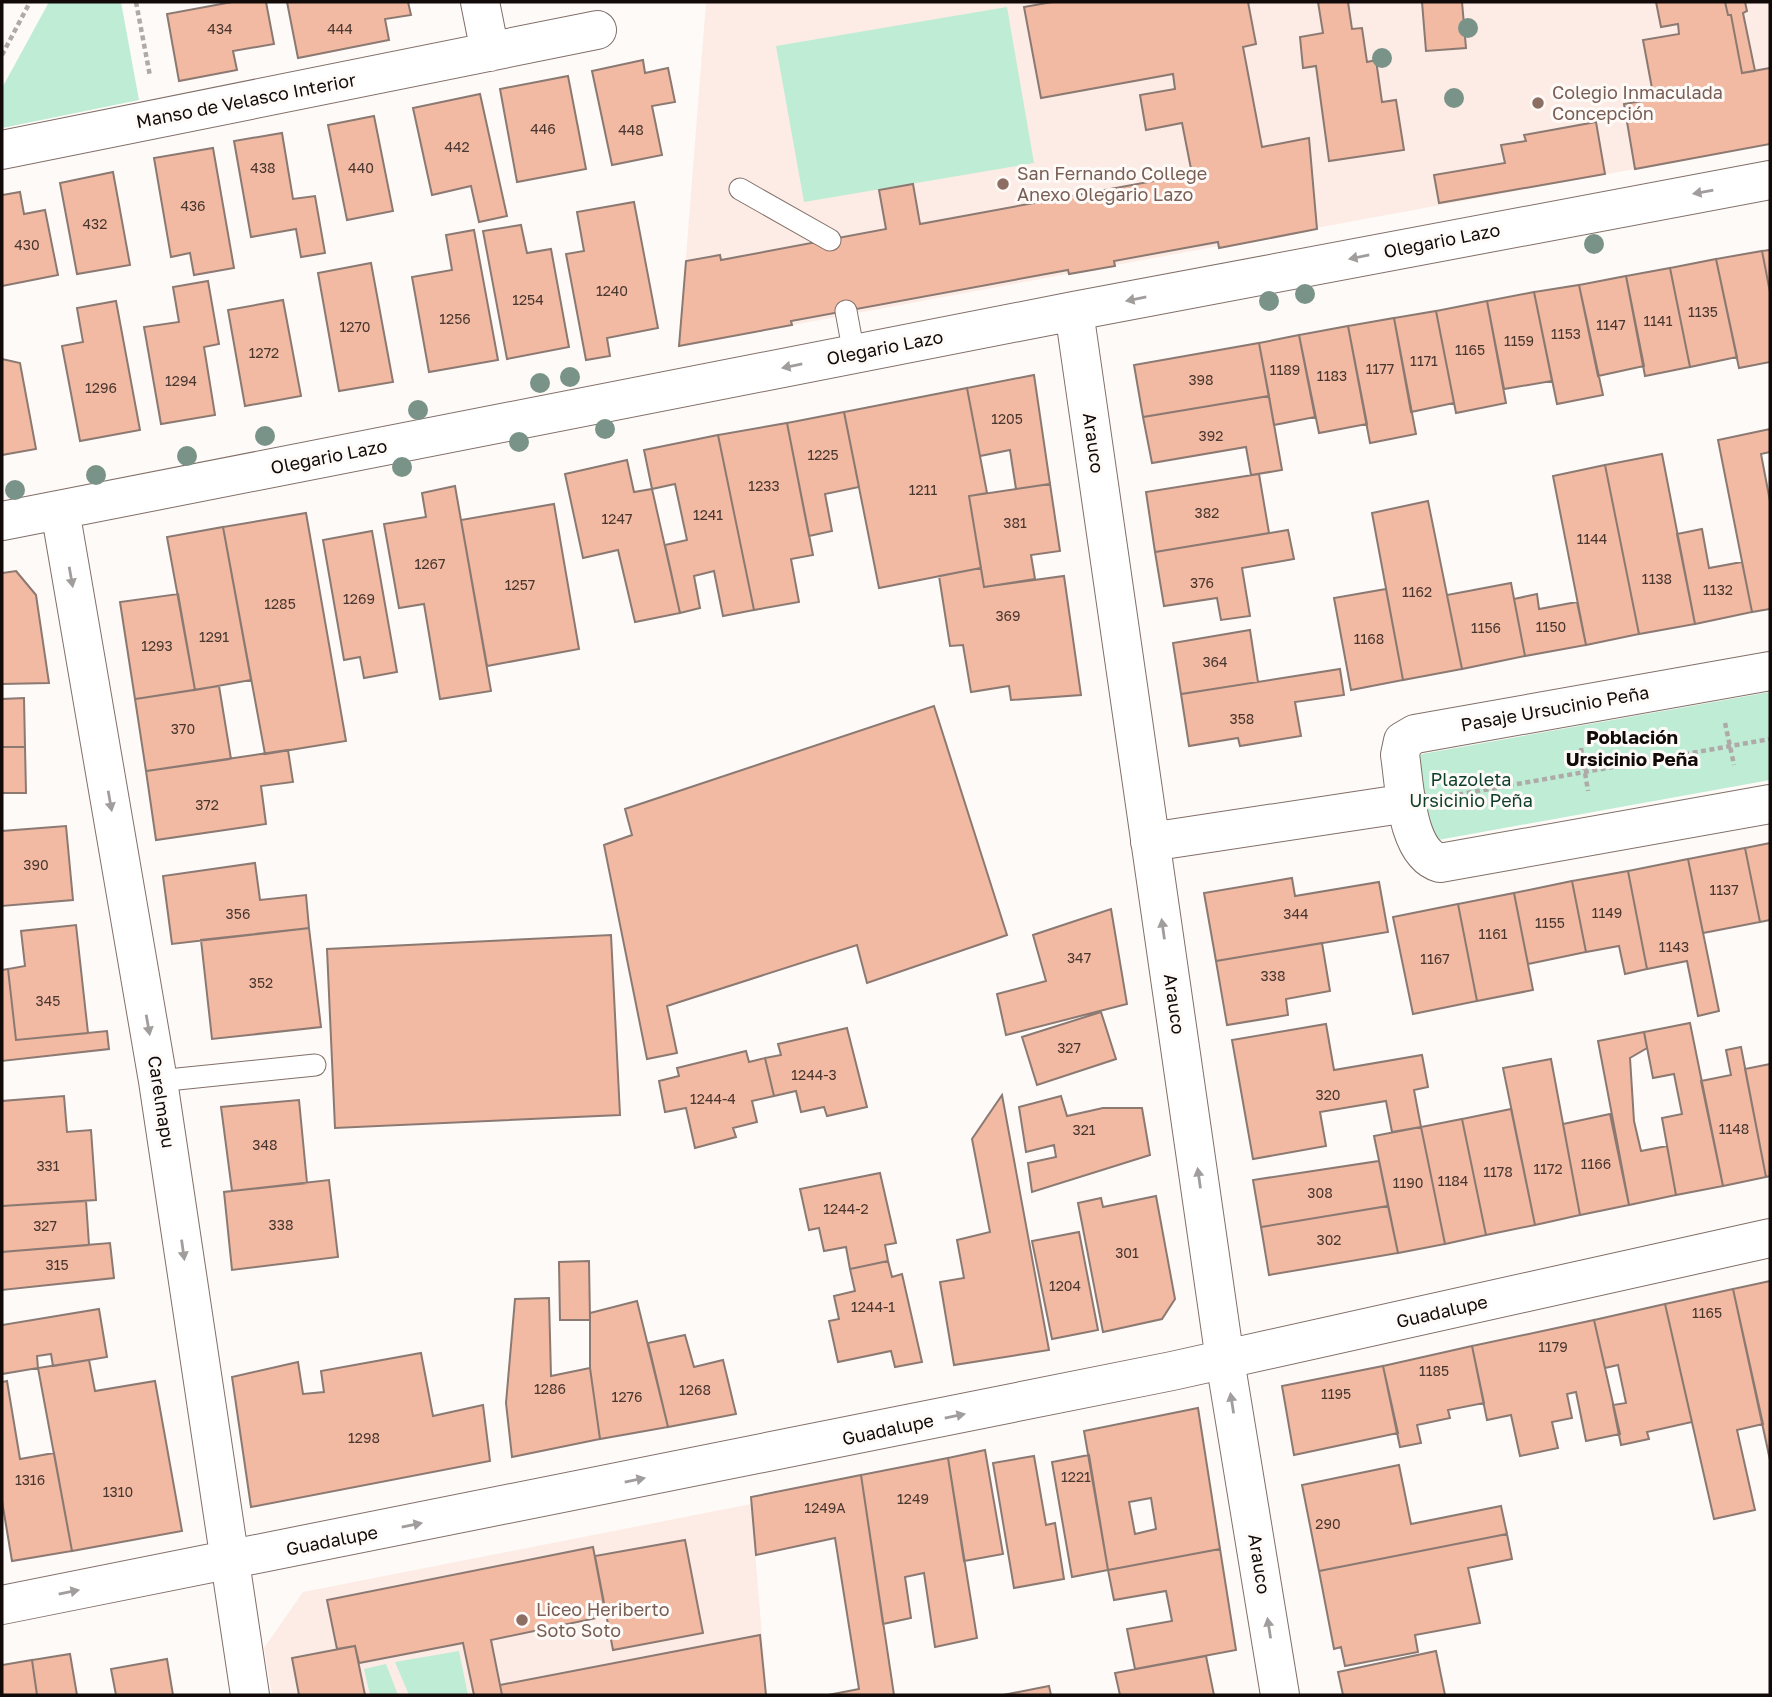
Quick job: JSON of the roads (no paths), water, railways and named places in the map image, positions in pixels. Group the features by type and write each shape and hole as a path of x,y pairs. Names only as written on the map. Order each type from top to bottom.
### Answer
{"street":[{"path":"480,2 490,52"},
{"name":"Manso de Velasco Interior","path":"2,150 597,30"},
{"name":"Olegario Lazo","path":"2,521 1073,311 1770,180"},
{"name":"Arauco","path":"1073,311 1225,1360 1280,1695"},
{"name":"Carelmapu","path":"60,510 158,1081 250,1695"},
{"name":"Pasaje Ursucinio Peña","path":"1756,807 1440,863 1427,860 1417,846 1400,755 1403,741 1415,734 1770,671"},
{"path":"1150,842 1408,803"},
{"name":"Guadalupe","path":"2,1605 229,1562 1225,1360 1770,1238"}],"lane":[{"path":"740,189 830,240"},
{"path":"846,311 855,354"},
{"path":"158,1081 315,1065"}],"place":[{"name":"Colegio Inmaculada Concepción","path":"1538,103"},
{"name":"San Fernando College Anexo Olegario Lazo","path":"1003,184"},
{"name":"Liceo Heriberto Soto Soto","path":"522,1620"}],"district":[{"name":"Población Ursicinio Peña","path":"1632,748"}],"park label":[{"name":"Plazoleta Ursicinio Peña","path":"1471,790"}]}
